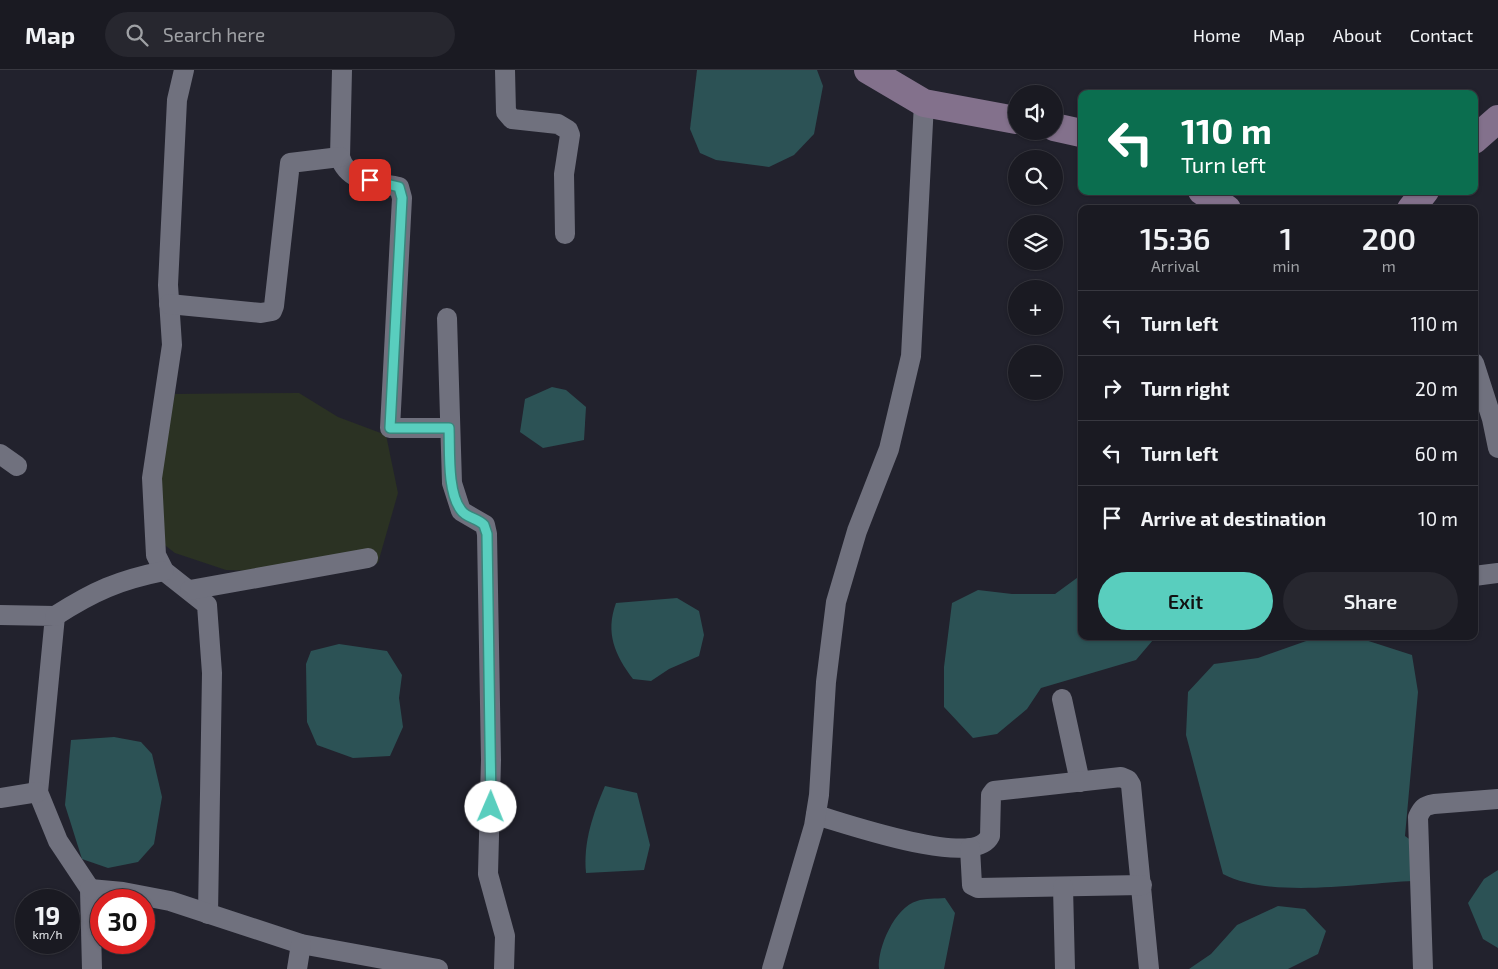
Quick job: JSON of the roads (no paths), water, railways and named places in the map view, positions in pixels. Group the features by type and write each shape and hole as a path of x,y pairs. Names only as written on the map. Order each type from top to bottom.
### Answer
{"street":[{"path":"184,70 177,100 168,285 172,345 152,478 156,555 164,571 208,605 212,673 208,914"},
{"path":"342,70 340,157 347,173 355,177 399,187 402,198 390,428 449,428"},
{"path":"505,70 506,112 512,119 558,124 568,130 570,135 564,174 565,234"},
{"path":"868,70 924,103 1008,119"},
{"path":"772,969 816,815 826,682 836,602 857,531 889,449 910,356 924,103"},
{"path":"1478,136 1498,119"},
{"path":"1063,129 1078,132"},
{"path":"169,304 261,313 272,311 290,163 340,157"},
{"path":"1208,195 1221,205"},
{"path":"1413,205 1422,195"},
{"path":"447,318 452,483 456,499 465,514 484,525 487,534 491,760 488,874 505,936 504,969"},
{"path":"1478,375 1492,419 1498,448"},
{"path":"0,454 18,466"},
{"path":"190,590 368,558"},
{"path":"0,615 55,616 107,586 129,578 164,571"},
{"path":"1478,575 1498,572"},
{"path":"55,616 38,792 58,841 90,889"},
{"path":"1062,700 1080,782"},
{"path":"816,815 933,847 970,848 982,846 990,836 991,795 994,791 1121,777 1128,780 1142,884 1149,969"},
{"path":"0,798 38,792"},
{"path":"1423,969 1418,817 1421,810 1424,806 1434,804 1498,799"},
{"path":"970,848 970,878 972,885 978,888 1142,884"},
{"path":"1063,887 1065,969"},
{"path":"155,898 170,901 301,944 438,969"},
{"path":"297,969 301,944"},
{"path":"92,954 92,969"}]}
